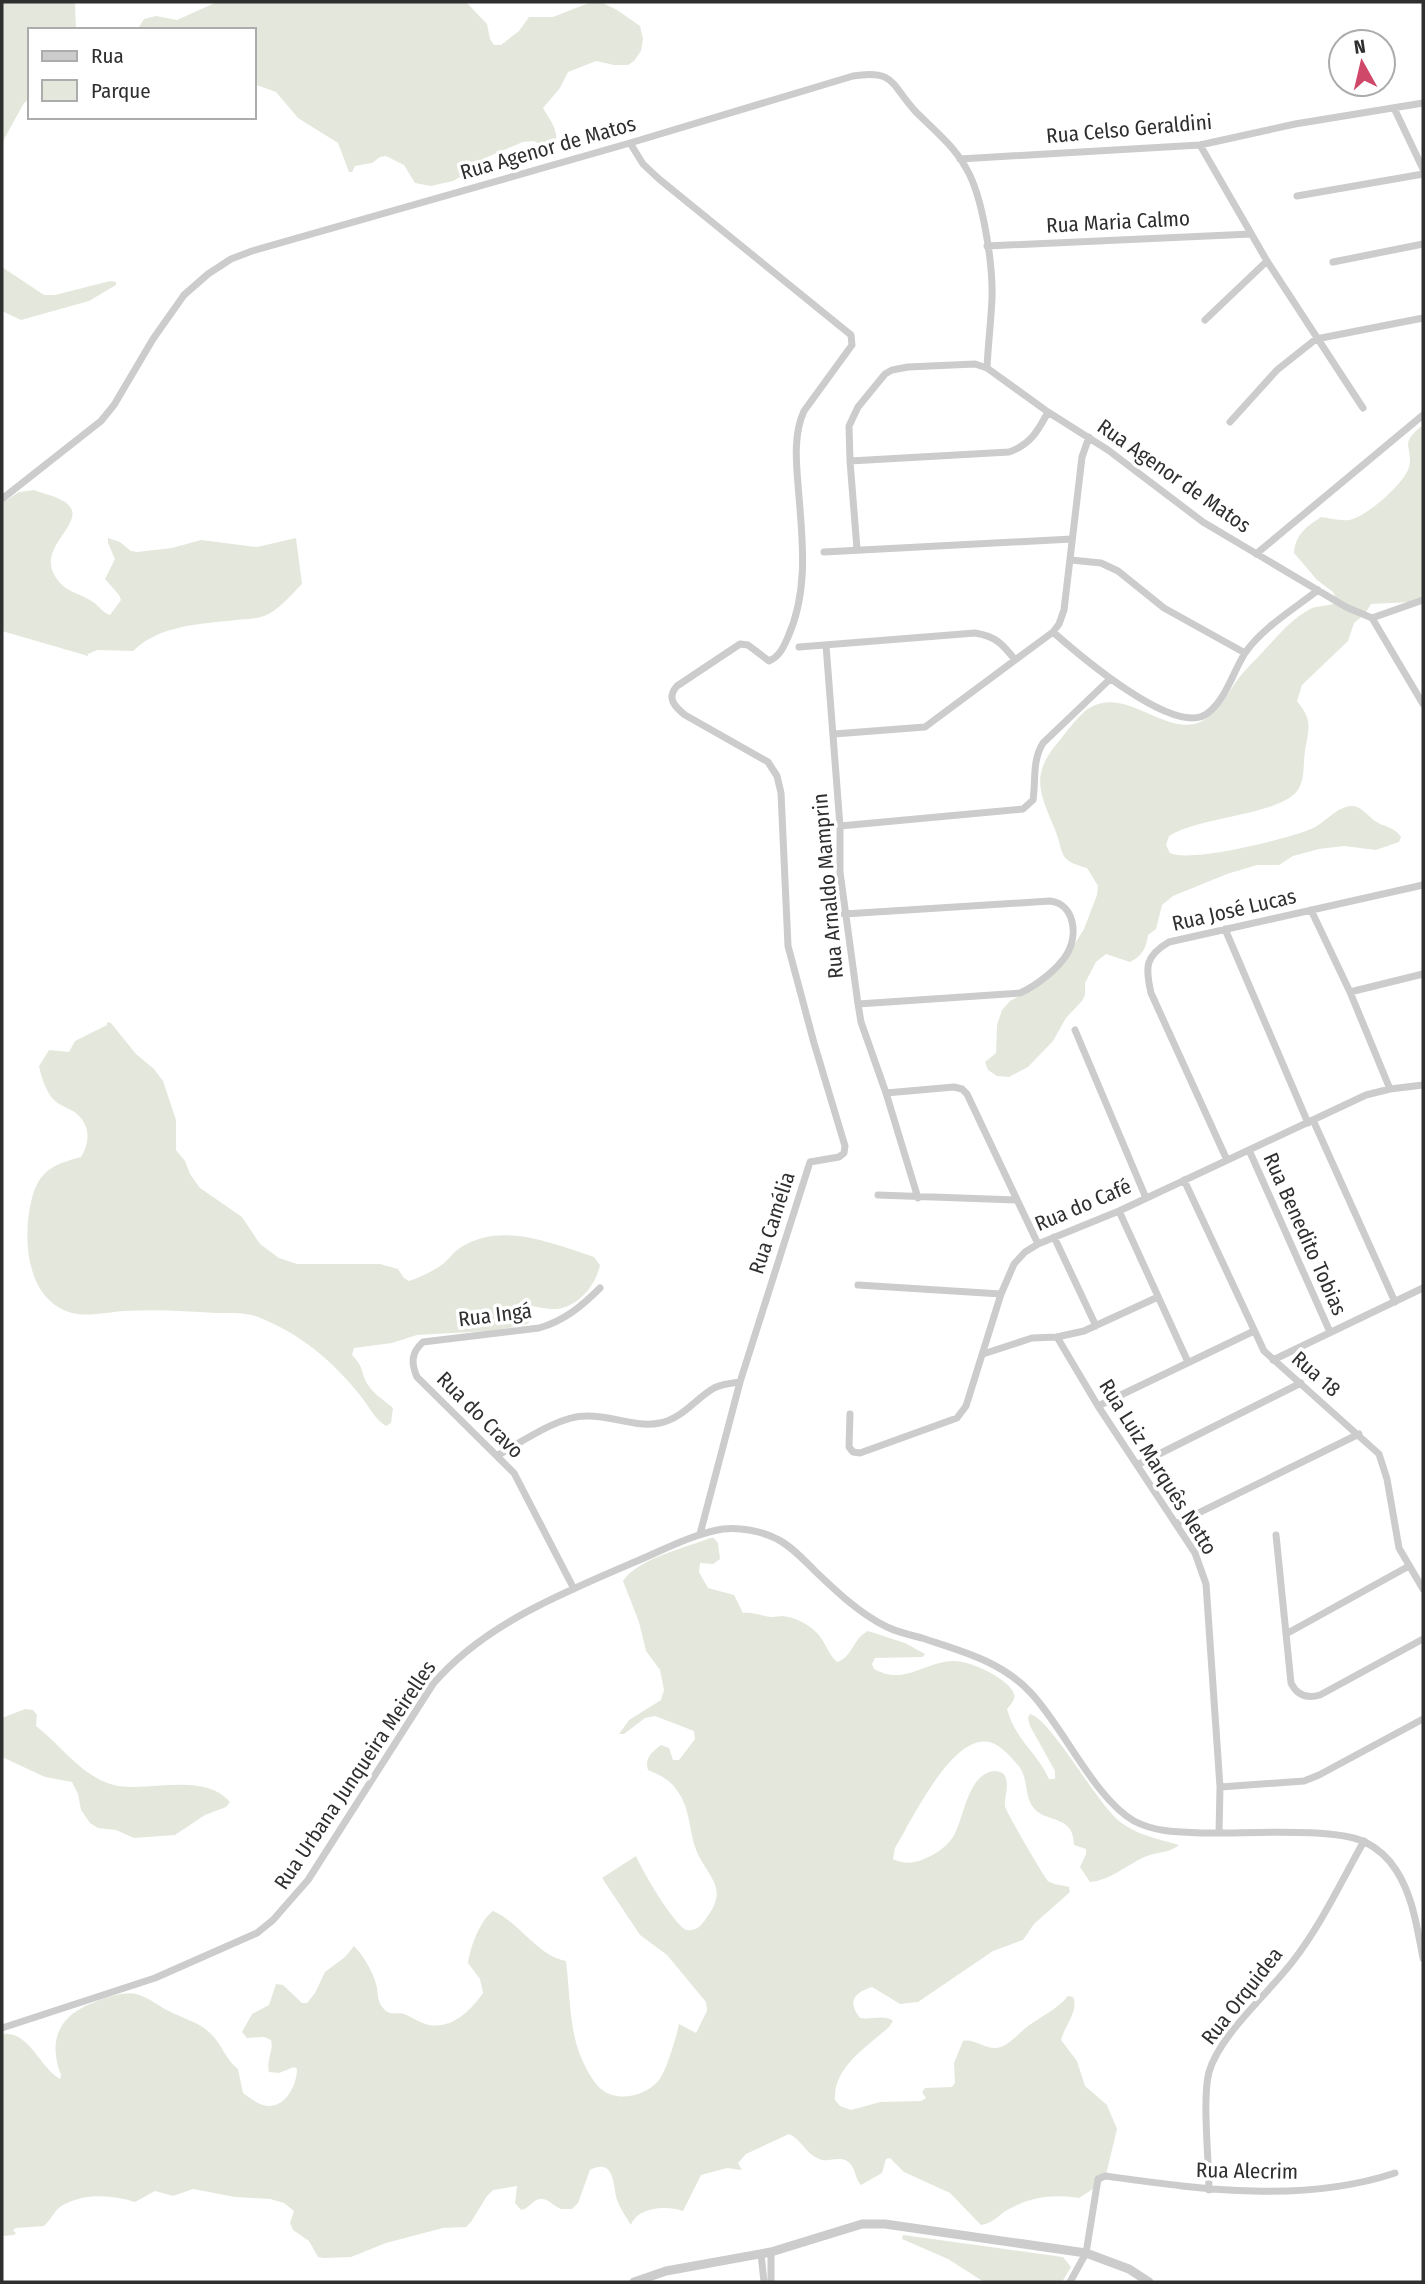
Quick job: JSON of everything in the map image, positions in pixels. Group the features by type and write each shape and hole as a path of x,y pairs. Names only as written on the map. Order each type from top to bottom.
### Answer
{"street":[{"name":"Rua Agenor de Matos","path":"2,499 101,421 184,295 231,259 853,76 876,73 890,78 967,169 978,194 992,297 987,368"},
{"name":"Rua Celso Geraldini","path":"960,159 1200,145 1248,132 1423,103"},
{"path":"1297,196 1423,171 1394,108"},
{"name":"Rua Camélia","path":"631,143 643,164 659,179 851,335 853,340 799,420 796,474 804,564 800,598 791,630 780,655 769,661 748,645 735,645 677,686 672,691 671,698 675,707 685,715 768,762 777,776 788,946 843,1140 844,1153 839,1157 810,1162 740,1382 700,1534"},
{"path":"1200,145 1267,261 1363,408"},
{"name":"Rua Maria Calmo","path":"986,246 1251,234"},
{"path":"1333,262 1423,244"},
{"path":"1205,320 1267,261"},
{"path":"1230,422 1277,370 1316,339 1423,318"},
{"name":"Rua Agenor de Matos","path":"857,549 850,461 849,426 852,416 885,374 900,368 968,363 987,368 1048,412 1130,465 1203,522 1346,607 1372,618"},
{"path":"850,461 1009,452 1023,447 1032,439 1048,412"},
{"path":"1255,554 1423,415"},
{"path":"834,734 925,727 1053,632 1064,610 1082,457 1088,437"},
{"path":"824,552 1072,539"},
{"path":"1071,559 1101,563 1118,571 1164,608 1245,653"},
{"path":"1053,632 1109,680 1174,716 1196,718 1209,713 1216,705 1245,653 1258,638 1318,590"},
{"path":"1423,600 1372,618 1423,704"},
{"path":"799,647 975,632 991,635 1002,643 1015,660"},
{"name":"Rua Arnaldo Mamprin","path":"826,645 834,734 840,872 858,1004 864,1031 918,1198"},
{"path":"839,825 1023,809 1033,800 1035,763 1043,743 1109,680"},
{"name":"Rua José Lucas","path":"1227,1160 1151,993 1146,975 1149,959 1157,949 1169,942 1423,885"},
{"path":"844,914 1050,901 1060,903 1068,910 1072,922 1071,940 1065,957 1040,981 1020,993 858,1004"},
{"path":"1311,910 1350,992 1390,1089"},
{"path":"1225,929 1395,1302"},
{"path":"1350,992 1423,974"},
{"path":"1075,1030 1146,1198"},
{"name":"Rua do Café","path":"850,1414 849,1447 853,1452 860,1453 957,1418 966,1406 1001,1294 1014,1264 1025,1252 1366,1095 1423,1085"},
{"path":"886,1093 954,1087 962,1089 970,1100 1038,1244"},
{"name":"Rua Benedito Tobias","path":"1249,1150 1330,1332"},
{"name":"Rua 18","path":"1184,1180 1264,1350 1379,1454 1384,1465 1399,1548 1423,1585"},
{"path":"878,1195 1016,1200"},
{"path":"1119,1211 1188,1362"},
{"path":"1054,1237 1096,1326"},
{"path":"858,1285 1001,1294"},
{"name":"Rua Ingá","path":"423,1342 554,1324 584,1304 600,1288"},
{"path":"1273,1360 1423,1288"},
{"path":"983,1354 1032,1338 1057,1337 1084,1331 1158,1297"},
{"path":"1098,1406 1254,1331"},
{"name":"Rua Luiz Marquês Netto","path":"1057,1337 1098,1406 1195,1553 1206,1584 1220,1787 1219,1833"},
{"name":"Rua do Cravo","path":"423,1342 413,1355 412,1365 418,1377 514,1473 574,1589"},
{"path":"498,1455 565,1419 583,1415 643,1424 676,1418 715,1387 740,1382"},
{"path":"1137,1465 1301,1383"},
{"path":"1175,1524 1359,1434"},
{"name":"Rua Urbana Junqueira Meirelles","path":"2,2028 155,1978 257,1933 273,1920 308,1880 433,1684 443,1673 514,1620 574,1589 700,1534 726,1529 753,1531 777,1538 794,1550 844,1598 887,1628 982,1658 1007,1672 1031,1693 1098,1785 1131,1819 1166,1832 1307,1833 1364,1841"},
{"path":"1276,1535 1291,1683 1297,1691 1308,1697 1320,1695 1423,1639"},
{"path":"1286,1634 1409,1566"},
{"path":"1220,1787 1304,1781 1423,1719"},
{"path":"1364,1841 1381,1853 1401,1879 1414,1914 1423,1958"},
{"name":"Rua Orquidea","path":"1209,2190 1209,2073 1219,2048 1293,1961 1364,1841"},
{"name":"Rua Alecrim","path":"1086,2253 1098,2179 1105,2176 1209,2190 1269,2191 1323,2189 1370,2181 1395,2173"},
{"path":"634,2282 666,2271 766,2253 862,2224 885,2224 1086,2253 1129,2269 1149,2282"},
{"path":"764,2282 766,2253"},
{"path":"766,2253 771,2282"},
{"path":"1070,2282 1086,2253"}],"green space":[{"path":"2,2 75,2 76,28 28,28 28,100 2,143"},
{"path":"217,2 466,2 487,24 494,45 501,45 519,31 529,17 553,17 589,3 601,2 640,26 643,39 641,51 628,65 596,61 568,72 560,88 543,108 556,132 553,148 534,141 523,142 485,158 453,181 431,186 415,183 404,165 386,156 372,163 355,166 352,172 349,172 338,143 298,118 276,92 256,85 256,28 138,28 144,19 156,16 177,20"},
{"path":"2,267 44,295 55,295 110,281 116,282 116,285 89,301 21,320 2,311"},
{"path":"1423,425 1423,598 1412,602 1371,604 1364,615 1354,623 1348,641 1302,685 1297,701 1308,719 1308,730 1302,779 1299,788 1291,797 1260,810 1183,829 1169,836 1166,845 1170,853 1181,855 1239,848 1311,829 1347,806 1362,809 1375,821 1396,831 1401,837 1399,842 1376,850 1344,846 1319,849 1293,856 1279,865 1257,865 1227,874 1173,896 1162,905 1156,929 1148,935 1140,955 1130,962 1106,954 1096,962 1085,983 1082,1001 1066,1018 1053,1041 1028,1067 1009,1077 997,1076 988,1070 985,1062 996,1053 997,1025 1002,1010 1010,1001 1039,985 1064,961 1084,929 1097,895 1098,886 1087,868 1070,862 1063,854 1044,802 1041,772 1051,752 1084,712 1099,704 1114,702 1175,723 1190,725 1210,716 1243,673 1289,624 1310,609 1335,603 1333,592 1317,580 1294,553 1299,536 1321,517 1339,520 1356,518 1384,499 1406,474 1410,460 1408,442"},
{"path":"34,490 65,502 72,509 72,518 52,556 51,567 57,579 65,587 110,615 121,600 105,579 115,559 108,538 137,552 172,548 201,540 257,547 296,538 302,584 279,607 264,616 181,627 155,636 133,651 97,650 88,656 2,631 2,503 19,492"},
{"path":"107,1022 111,1023 163,1081 176,1120 176,1150 200,1188 242,1217 260,1244 279,1258 297,1264 380,1264 398,1269 409,1281 439,1267 457,1250 479,1239 512,1236 545,1241 594,1257 600,1265 594,1281 583,1296 560,1309 513,1305 513,1308 528,1319 529,1323 522,1326 489,1331 417,1335 392,1343 354,1348 352,1355 359,1363 368,1385 393,1408 391,1423 386,1426 326,1359 301,1339 258,1317 237,1313 159,1310 85,1315 56,1306 36,1281 31,1265 27,1230 29,1213 39,1180 56,1165 81,1157 88,1136 86,1126 79,1116 49,1094 39,1066 49,1050 69,1052 75,1041 107,1025"},
{"path":"714,1538 718,1543 720,1559 713,1564 700,1563 699,1572 708,1588 734,1595 743,1613 783,1616 802,1622 818,1634 837,1662 846,1656 859,1638 868,1631 905,1643 925,1654 923,1657 875,1658 872,1664 874,1669 885,1674 905,1674 953,1661 988,1672 1011,1688 1014,1698 1007,1709 1011,1720 1049,1779 1055,1779 1055,1771 1030,1726 1030,1714 1049,1730 1119,1821 1140,1833 1179,1845 1147,1856 1098,1881 1090,1882 1080,1867 1086,1849 1074,1845 1073,1835 1063,1823 1042,1815 1031,1804 1020,1769 1006,1752 992,1743 978,1742 963,1750 935,1780 895,1848 893,1859 904,1863 916,1862 943,1847 953,1837 978,1780 985,1774 998,1771 1005,1775 1007,1782 1005,1806 1033,1857 1048,1881 1069,1887 1070,1892 1034,1924 1023,1940 993,1951 918,2002 900,2004 872,1987 857,1995 853,2002 860,2018 886,2018 893,2021 853,2059 840,2077 835,2100 840,2106 851,2110 880,2102 921,2101 926,2098 922,2092 925,2088 952,2087 955,2083 954,2063 963,2041 972,2041 991,2048 1001,2047 1068,1996 1073,1997 1073,2013 1061,2040 1077,2061 1085,2086 1107,2105 1117,2129 1106,2175 1099,2185 1079,2198 1052,2196 1026,2201 981,2225 950,2193 904,2172 890,2158 886,2159 882,2173 861,2185 847,2161 819,2159 789,2134 746,2154 738,2163 742,2170 727,2168 701,2175 683,2211 653,2209 639,2214 631,2225 617,2200 611,2175 604,2167 598,2167 590,2170 578,2203 572,2209 561,2209 540,2199 521,2210 515,2203 517,2186 493,2190 466,2227 443,2228 386,2243 351,2257 318,2257 309,2241 293,2230 290,2223 294,2211 284,2203 193,2189 173,2196 155,2191 135,2202 108,2197 81,2198 60,2207 44,2226 16,2228 13,2230 16,2233 14,2235 2,2236 2,2034 20,2038 60,2079 56,2044 64,2022 83,2007 111,1996 136,1994 204,2028 216,2039 238,2069 243,2093 260,2104 270,2106 288,2096 295,2083 297,2069 294,2067 279,2073 269,2072 271,2040 264,2037 247,2038 242,2032 252,2014 269,2005 276,1984 283,1985 302,2003 307,2003 325,1972 345,1957 354,1946 370,1969 381,2006 386,2011 404,2014 429,2025 446,2024 467,2012 483,1993 480,1979 468,1963 476,1935 493,1911 512,1923 547,1953 566,1961 577,2046 587,2070 598,2086 608,2093 623,2097 639,2094 653,2086 665,2069 679,2024 696,2033 707,2011 706,2002 667,1955 640,1935 602,1878 636,1856 666,1907 686,1930 696,1929 705,1920 714,1906 716,1888 698,1855 682,1798 672,1784 648,1770 647,1766 650,1755 661,1745 669,1748 673,1760 679,1760 695,1739 694,1731 655,1716 645,1718 624,1734 619,1734 629,1720 661,1700 664,1690 660,1670 646,1651 639,1622 623,1581 650,1560"},
{"path":"25,1709 33,1710 37,1715 36,1726 82,1768 102,1781 128,1787 205,1787 230,1802 226,1807 205,1815 175,1835 134,1838 116,1830 98,1828 90,1823 81,1810 72,1782 45,1777 2,1757 2,1718"},
{"path":"903,2235 1063,2257 1071,2267 1062,2282 984,2282 948,2259 902,2239"}]}
